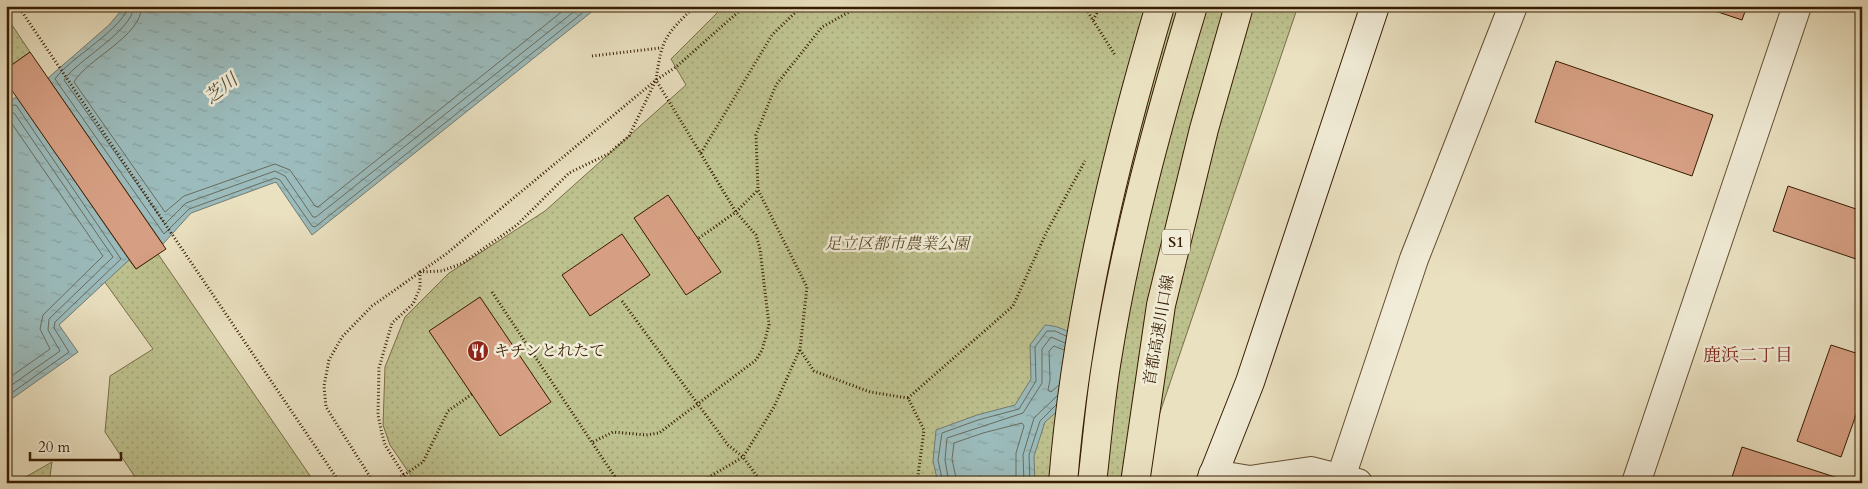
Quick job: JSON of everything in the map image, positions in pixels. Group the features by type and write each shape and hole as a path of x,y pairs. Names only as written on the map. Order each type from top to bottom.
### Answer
{"highway":[{"path":"1063,483 1068,420 1098,245 1133,96 1160,6"},
{"path":"1092,483 1106,359 1126,260 1162,111 1193,6"},
{"name":"首都高速川口線","path":"1135,483 1161,305 1204,129 1239,6"}],"street":[{"path":"1375,6 1250,382 1212,478 1250,480 1311,471 1345,481 1414,258 1513,6"},
{"path":"1636,483 1798,6"}],"path":[{"path":"18,6 340,483"},
{"path":"420,272 442,271 463,263 517,225 569,173 608,154 629,136 656,80 660,48 668,32 696,6"},
{"path":"374,483 326,406 324,386 329,360 342,337 372,306 446,254 656,80 676,67 745,6"},
{"path":"700,153 772,35 802,6"},
{"path":"698,483 743,457 774,407 800,349 807,287 758,190 756,135 776,85 822,27 860,6"},
{"path":"1093,20 1101,6"},
{"path":"592,56 660,48"},
{"path":"593,442 613,432 646,436 659,433 756,360 762,350 769,325 760,250 756,235 736,212 656,80"},
{"path":"908,398 1013,306 1046,233 1086,160"},
{"path":"699,238 736,212 758,190"},
{"path":"409,483 385,445 382,434 378,415 379,368 392,323 413,304 420,288 420,272"},
{"path":"492,292 615,477 642,483"},
{"path":"622,301 728,445 743,457 762,483"},
{"path":"800,349 814,371 870,392 908,398"},
{"path":"392,483 423,462 448,411 472,394"},
{"path":"908,398 924,430 917,483"},
{"path":"606,483 615,477"}],"green space":[{"name":"足立区都市農業公園","path":"724,6 1298,6 1136,483 416,483 390,445 383,425 385,367 405,317 449,273 545,211 686,85 671,59"},
{"path":"6,16 30,52 6,69"},
{"path":"158,254 315,483 139,483 105,432 110,376 153,349 104,281 129,260 136,269"},
{"path":"52,462 49,483 15,483"}],"water":[{"name":"芝川","path":"125,6 599,6 312,235 276,182 191,213 163,244 48,78 109,25"},
{"path":"17,97 129,260 59,325 78,352 6,403 6,102"},
{"path":"1045,325 1065,330 1093,352 1084,388 1045,422 1034,456 1035,483 938,483 933,461 936,430 977,415 1015,405 1031,379 1030,345"}],"building":[{"path":"1700,6 1747,6 1742,20"},
{"path":"30,52 166,249 136,269 6,82 6,69"},
{"path":"1556,61 1713,115 1692,176 1535,122"},
{"path":"1788,186 1862,211 1862,261 1773,231"},
{"path":"668,195 721,272 686,295 634,218"},
{"path":"622,234 650,275 590,316 562,275"},
{"path":"480,297 551,402 500,436 429,331"},
{"path":"1831,345 1862,355 1862,398 1841,457 1797,441"},
{"path":"1742,447 1838,478 1836,483 1730,483"}],"place":[{"name":"キチンとれたて","path":"478,351"}],"district":[{"name":"鹿浜二丁目","path":"1748,355"}]}
